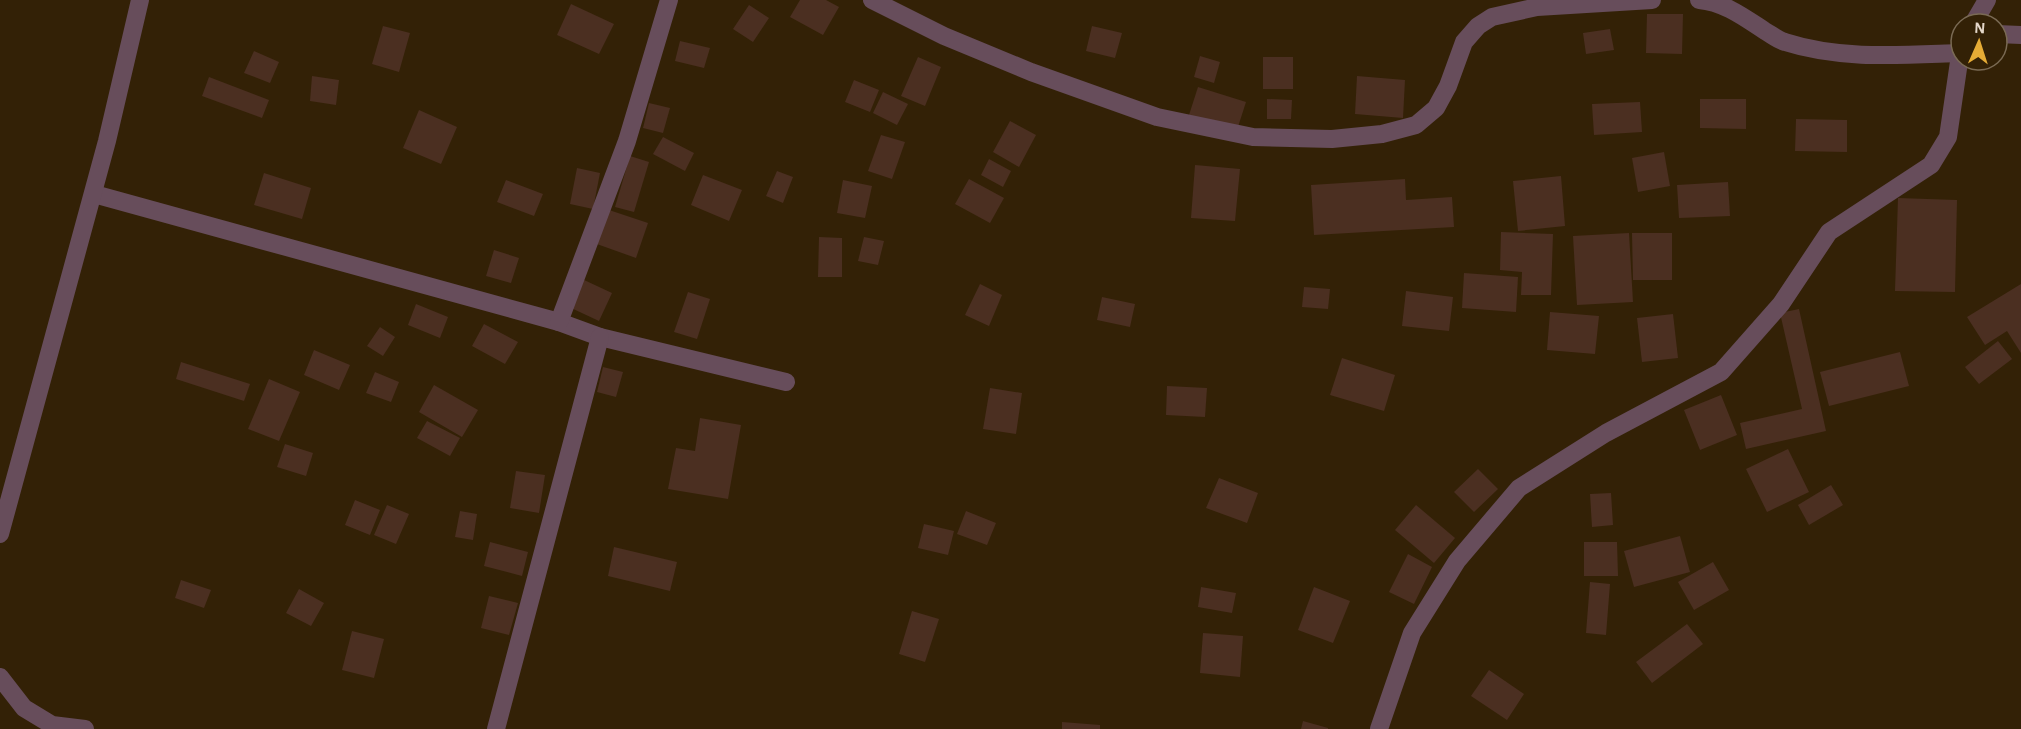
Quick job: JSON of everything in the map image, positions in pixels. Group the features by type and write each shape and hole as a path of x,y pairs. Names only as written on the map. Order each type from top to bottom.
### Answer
{"street":[{"path":"0,534 94,194 140,0"},
{"path":"559,322 627,141 669,0"},
{"path":"872,0 944,36 1031,72 1157,117 1253,137 1332,139 1382,134 1416,126 1436,108 1448,86 1464,42 1478,26 1492,17 1537,7 1652,0"},
{"path":"1699,0 1712,1 1742,15 1782,41 1815,50 1876,56 1949,52"},
{"path":"1379,729 1412,633 1457,561 1519,488 1606,433 1721,372 1781,303 1829,232 1931,165 1948,137 1957,72"},
{"path":"94,194 559,322 600,337 786,382"},
{"path":"496,729 600,337"},
{"path":"0,676 24,708 52,725 85,729"}],"building":[{"path":"800,0 826,0 839,7 823,35 790,17"},
{"path":"571,4 614,24 599,54 557,35"},
{"path":"749,5 769,18 753,42 733,29"},
{"path":"1647,14 1683,14 1682,54 1646,53"},
{"path":"383,26 410,33 399,72 372,64"},
{"path":"1092,26 1122,33 1115,58 1086,51"},
{"path":"1610,29 1614,50 1586,54 1583,33"},
{"path":"680,41 710,48 704,68 675,61"},
{"path":"254,51 279,62 270,83 244,73"},
{"path":"1200,56 1220,62 1214,83 1194,77"},
{"path":"918,57 941,67 925,106 901,96"},
{"path":"1263,57 1293,57 1293,89 1263,89"},
{"path":"312,76 339,80 336,105 310,101"},
{"path":"1357,76 1405,80 1403,118 1355,114"},
{"path":"209,77 269,100 262,118 202,96"},
{"path":"854,80 879,90 870,112 845,102"},
{"path":"1198,87 1246,102 1237,130 1189,115"},
{"path":"883,92 908,104 897,125 873,113"},
{"path":"1267,99 1292,100 1291,119 1267,119"},
{"path":"1700,99 1746,99 1746,129 1700,128"},
{"path":"1640,102 1642,132 1594,135 1592,104"},
{"path":"649,103 670,108 663,133 643,128"},
{"path":"419,110 457,127 441,164 403,148"},
{"path":"1796,119 1847,120 1847,152 1795,151"},
{"path":"1010,121 1036,135 1019,167 993,152"},
{"path":"881,135 905,142 892,179 868,171"},
{"path":"663,137 694,153 685,171 653,154"},
{"path":"1664,152 1670,186 1638,192 1632,158"},
{"path":"630,156 649,162 634,212 615,207"},
{"path":"989,159 1011,171 1003,187 981,175"},
{"path":"1195,165 1240,169 1235,221 1191,218"},
{"path":"577,168 600,173 593,209 570,204"},
{"path":"777,171 793,177 783,203 766,196"},
{"path":"264,173 311,188 302,219 254,205"},
{"path":"703,175 742,190 729,221 691,205"},
{"path":"1561,176 1565,226 1518,231 1513,181"},
{"path":"969,179 1004,198 990,223 955,204"},
{"path":"1405,179 1406,200 1452,197 1454,227 1314,235 1311,185"},
{"path":"506,180 543,194 534,216 497,202"},
{"path":"843,180 872,186 865,218 837,213"},
{"path":"1728,182 1730,216 1679,218 1677,185"},
{"path":"1898,198 1957,200 1955,292 1895,291"},
{"path":"606,209 648,223 636,258 594,243"},
{"path":"1501,232 1553,234 1551,295 1521,295 1522,272 1500,270"},
{"path":"1629,233 1633,302 1577,305 1573,236"},
{"path":"1632,233 1672,233 1672,280 1633,280"},
{"path":"819,237 842,238 842,277 818,277"},
{"path":"864,237 884,241 878,265 858,261"},
{"path":"494,250 519,258 511,283 486,276"},
{"path":"1464,273 1518,277 1516,312 1462,308"},
{"path":"582,279 612,293 599,321 569,307"},
{"path":"980,284 1002,295 989,326 965,315"},
{"path":"2021,284 2021,353 2007,331 1985,345 1967,317"},
{"path":"1304,287 1330,289 1328,309 1302,307"},
{"path":"1406,291 1453,297 1449,331 1402,326"},
{"path":"688,292 710,299 697,339 674,332"},
{"path":"1102,297 1135,304 1130,327 1097,320"},
{"path":"416,304 448,317 440,338 408,325"},
{"path":"1799,309 1826,431 1746,449 1740,423 1802,409 1780,313"},
{"path":"1550,312 1599,316 1595,354 1547,350"},
{"path":"1673,314 1678,358 1642,362 1637,318"},
{"path":"484,324 518,342 505,364 472,346"},
{"path":"380,327 395,337 383,356 367,346"},
{"path":"1998,341 2012,359 1979,384 1965,367"},
{"path":"314,350 350,365 339,390 304,375"},
{"path":"1900,352 1909,386 1829,406 1820,372"},
{"path":"1342,358 1395,375 1384,411 1330,395"},
{"path":"181,362 250,384 244,401 176,379"},
{"path":"603,367 623,372 616,397 597,392"},
{"path":"375,372 399,382 391,402 366,393"},
{"path":"269,379 300,392 279,441 248,429"},
{"path":"434,385 478,410 462,437 419,412"},
{"path":"1167,386 1207,388 1205,417 1166,415"},
{"path":"990,388 1022,393 1016,434 983,429"},
{"path":"1721,395 1737,435 1700,450 1684,410"},
{"path":"700,418 741,425 728,499 668,489 676,448 695,451"},
{"path":"427,421 460,438 450,456 417,438"},
{"path":"285,444 313,453 306,476 277,467"},
{"path":"1788,449 1809,492 1767,512 1746,469"},
{"path":"1478,469 1498,489 1474,512 1454,492"},
{"path":"516,471 545,475 539,513 510,508"},
{"path":"1219,478 1258,493 1247,523 1206,508"},
{"path":"1831,485 1843,505 1809,525 1798,505"},
{"path":"1611,493 1613,525 1592,527 1590,494"},
{"path":"355,500 380,510 370,535 345,525"},
{"path":"387,505 409,514 396,544 374,535"},
{"path":"1416,505 1455,538 1434,563 1395,530"},
{"path":"460,511 477,514 473,540 455,537"},
{"path":"966,511 996,523 987,545 957,534"},
{"path":"924,524 954,531 948,555 918,548"},
{"path":"1680,536 1690,572 1634,587 1624,551"},
{"path":"490,542 528,552 522,576 484,566"},
{"path":"1584,542 1617,542 1618,576 1584,576"},
{"path":"614,547 677,562 670,591 608,576"},
{"path":"1408,554 1432,567 1414,604 1389,592"},
{"path":"1713,562 1729,590 1694,610 1678,582"},
{"path":"181,580 211,590 204,608 175,598"},
{"path":"1590,582 1610,584 1606,635 1586,633"},
{"path":"1201,587 1236,593 1232,613 1198,607"},
{"path":"1314,587 1350,601 1333,643 1298,630"},
{"path":"299,589 324,603 311,626 286,613"},
{"path":"489,596 518,603 509,635 481,628"},
{"path":"912,611 939,619 925,662 899,654"},
{"path":"1687,624 1703,644 1652,683 1636,662"},
{"path":"352,631 384,639 374,678 342,670"},
{"path":"1203,633 1243,636 1240,677 1200,673"},
{"path":"1489,670 1524,694 1507,720 1471,696"},
{"path":"1303,721 1328,728 1328,729 1301,729"},
{"path":"1062,722 1100,725 1100,729 1062,729"}]}
